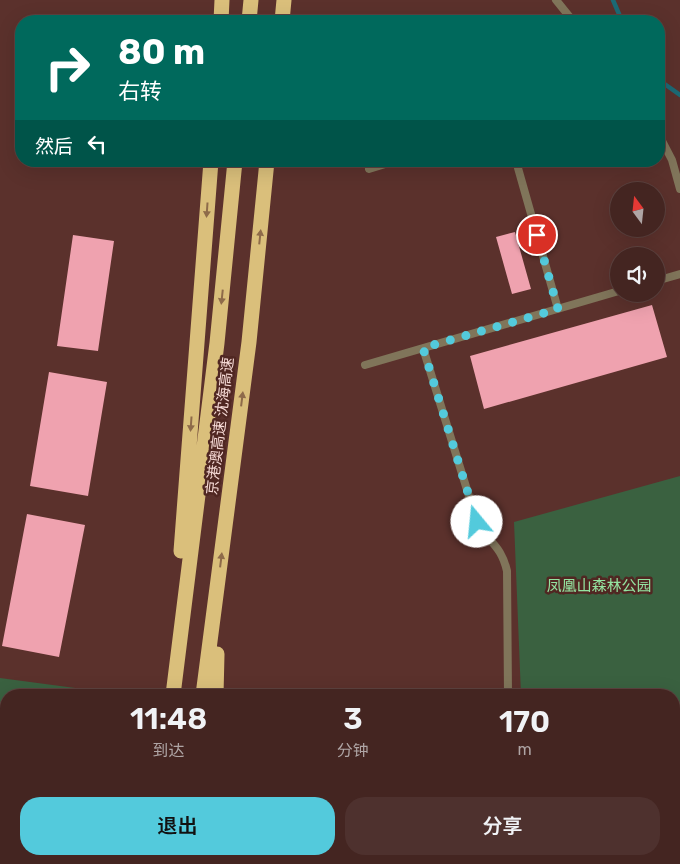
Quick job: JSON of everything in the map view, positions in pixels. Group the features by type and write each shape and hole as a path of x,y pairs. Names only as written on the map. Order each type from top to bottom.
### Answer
{"highway":[{"path":"221,15 222,0"},
{"path":"250,15 251,0"},
{"path":"283,15 284,0"},
{"path":"172,689 211,167"},
{"name":"京港澳高速 沈海高速","path":"173,689 217,343 234,167"},
{"name":"京港澳高速 沈海高速","path":"204,689 249,342 266,167"},
{"path":"216,689 217,587"}],"lane":[{"path":"556,0 568,15"},
{"path":"665,146 672,160 680,189"},
{"path":"369,169 376,167"},
{"path":"518,167 558,309"},
{"path":"665,278 680,274"},
{"path":"365,365 610,295"},
{"path":"423,348 477,522 504,557 507,571 508,689"}],"green space":[{"name":"凤凰山森林公园","path":"680,476 680,689 521,689 514,522"},
{"path":"0,678 83,689 0,689"}],"building":[{"path":"515,232 531,289 512,294 496,237"},
{"path":"73,235 114,241 98,351 57,346"},
{"path":"652,305 667,357 484,409 470,356"},
{"path":"49,372 107,382 88,496 30,486"},
{"path":"27,514 85,525 59,657 2,646"}],"waterway":[{"path":"613,0 619,15"},
{"path":"665,84 680,95"}],"route":[{"path":"477,522 423,348 558,309 537,235"}]}
